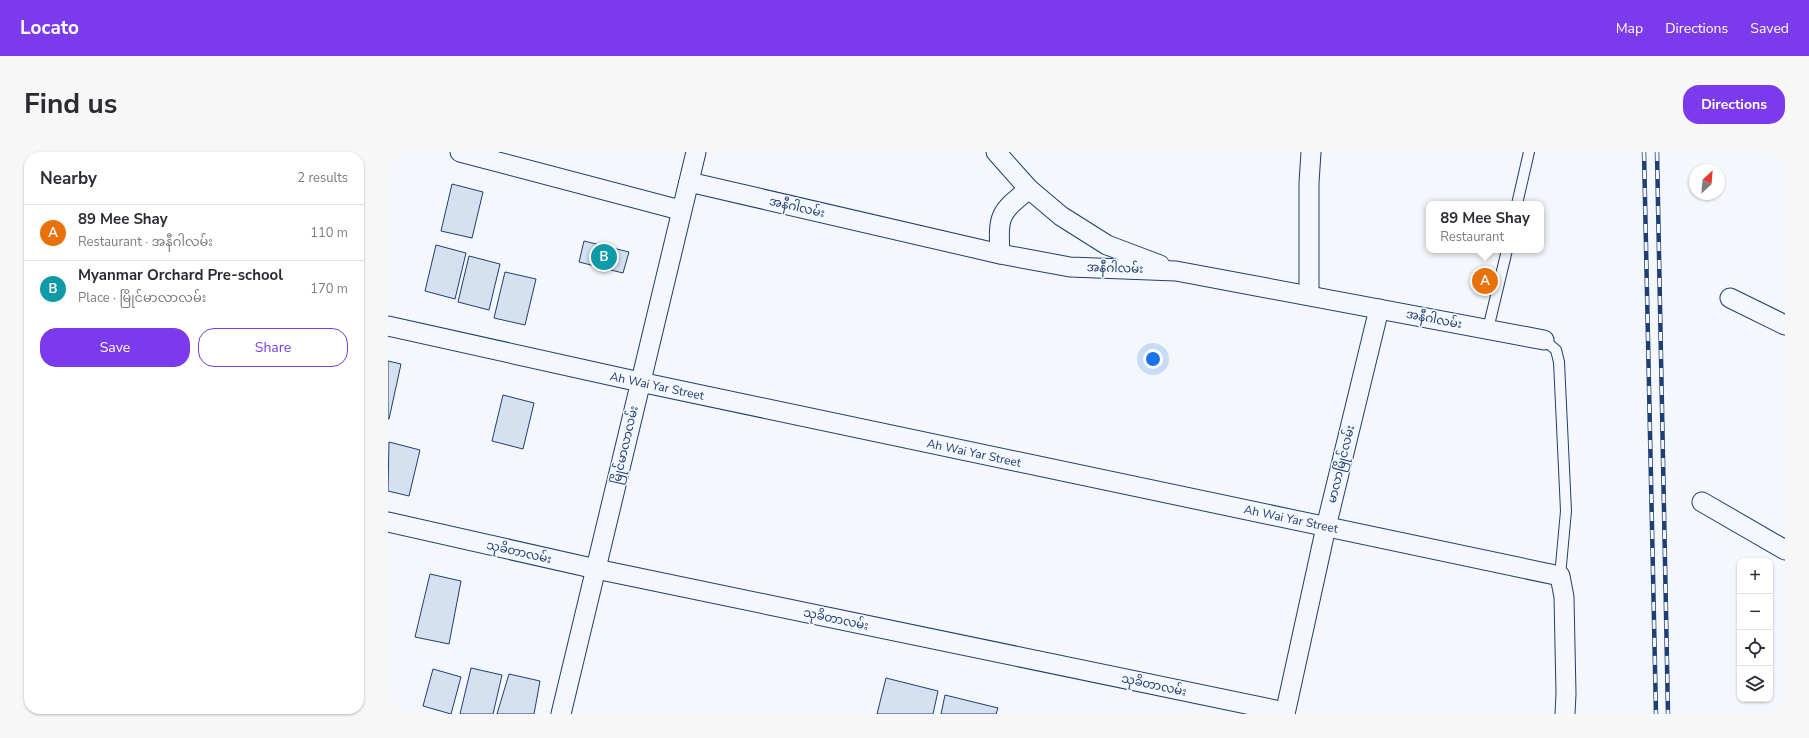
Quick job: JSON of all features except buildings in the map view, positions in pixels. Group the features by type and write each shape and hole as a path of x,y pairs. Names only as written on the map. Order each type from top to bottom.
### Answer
{"street":[{"path":"460,152 680,210"},
{"name":"မြိုင်မာလာလမ်း","path":"561,714 680,210 689,182 696,152"},
{"path":"996,152 1029,188 1060,216 1107,245 1176,271"},
{"path":"1309,296 1309,183 1311,152"},
{"name":"အနီဂါလမ်း","path":"689,182 1000,254 1070,267 1176,271 1544,340"},
{"path":"1000,254 999,229 1002,217 1007,206 1029,188"},
{"path":"1730,298 1785,325"},
{"name":"မာလာမြိုင်လမ်း","path":"1285,713 1326,527 1379,309"},
{"name":"Ah Wai Yar Street","path":"388,326 640,382 1560,576"},
{"path":"1702,502 1785,550"},
{"name":"သုခိတာလမ်း","path":"388,522 596,569 1285,713"},
{"path":"1560,576 1564,597 1565,714"}],"lane":[{"path":"1518,201 1530,152"},
{"path":"1488,329 1506,253"},
{"path":"1544,340 1556,350 1559,362 1566,511 1560,576"}],"railway":[{"path":"1644,152 1656,714"},
{"path":"1657,152 1668,714"}],"place":[{"name":"Myanmar Orchard Pre-school","path":"604,257"},
{"name":"89 Mee Shay","path":"1485,281"}]}
